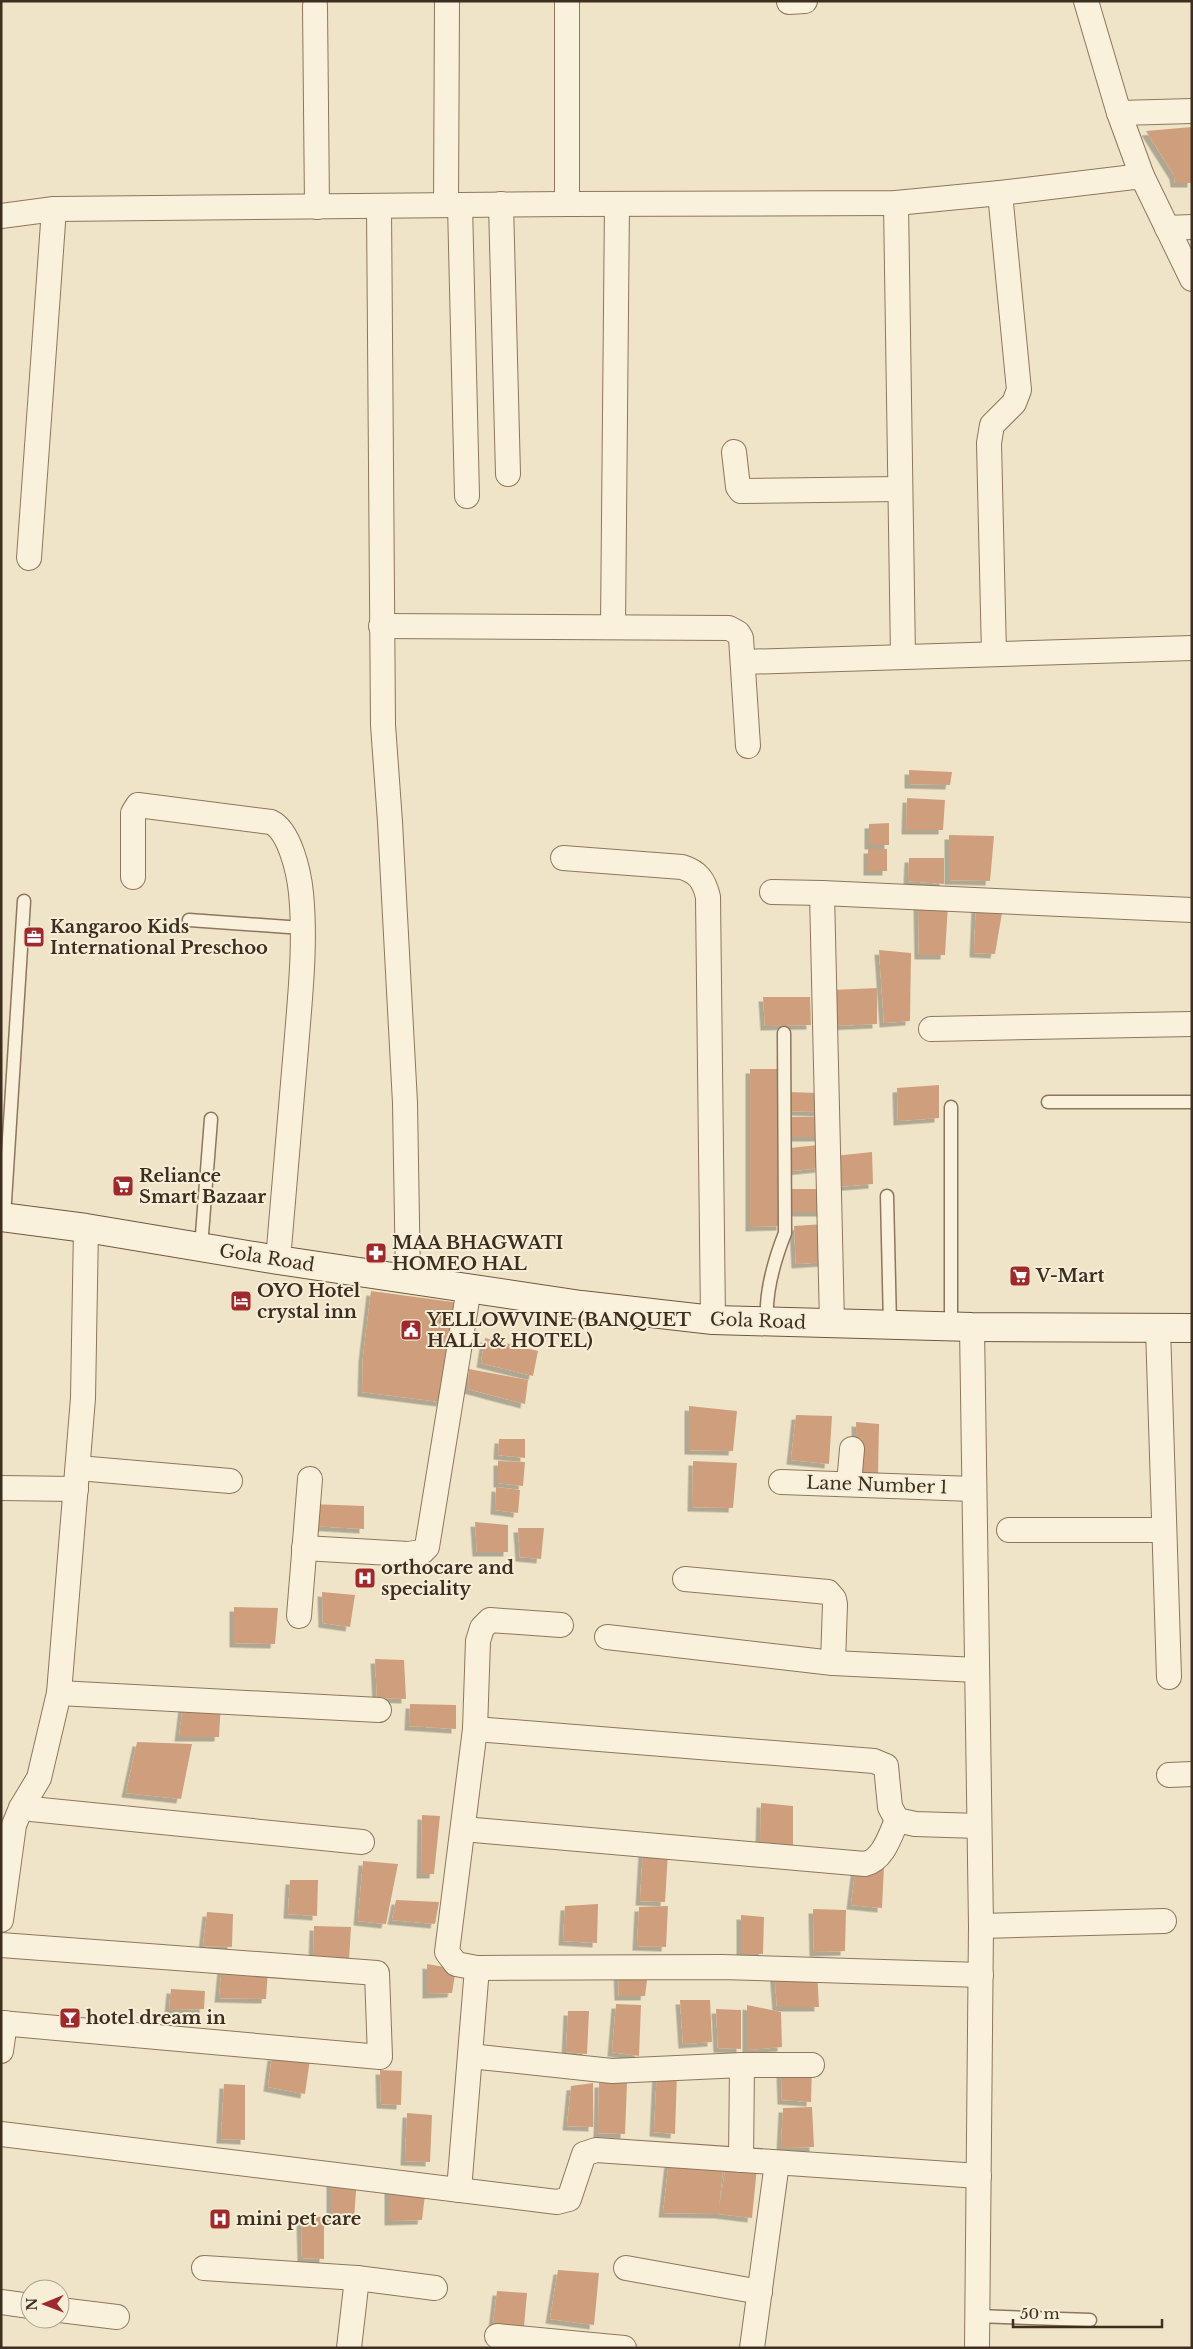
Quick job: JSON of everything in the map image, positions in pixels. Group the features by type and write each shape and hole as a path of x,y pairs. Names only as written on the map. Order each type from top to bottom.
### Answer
{"street":[{"path":"447,1 453,205 468,496"},
{"path":"567,1 567,204"},
{"path":"1086,1 1119,113 1142,176 1192,279"},
{"path":"315,6 317,206"},
{"path":"1119,113 1192,111"},
{"path":"1,216 54,209 501,204 896,203 1142,176"},
{"path":"994,654 989,443 992,425 1014,402 1019,390 1000,193"},
{"path":"896,203 903,657"},
{"path":"501,204 508,474"},
{"path":"613,626 617,204"},
{"path":"379,206 382,725 390,822 405,1103 408,1279"},
{"path":"29,558 54,209"},
{"path":"1167,228 1192,227"},
{"path":"734,452 740,491 900,489"},
{"path":"381,626 729,628 741,638 748,746"},
{"path":"743,662 1192,648"},
{"path":"133,877 133,813 138,805 271,822 282,830 296,866 301,893 302,928 299,1014 278,1260"},
{"path":"563,858 682,867 693,870 706,887 708,897 713,1320"},
{"path":"772,892 1192,910"},
{"path":"822,893 832,1323"},
{"path":"931,1029 1192,1024"},
{"name":"Gola Road","path":"2,1217 201,1243 278,1260 581,1305 713,1320 961,1327 1192,1328"},
{"path":"1,1920 12,1819 39,1778 59,1693 82,1398 86,1228"},
{"path":"304,1548 408,1554 422,1552 427,1547 469,1288"},
{"path":"961,1327 974,1489 977,1670 981,1926 977,2348"},
{"path":"1158,1328 1169,1678"},
{"path":"850,1484 852,1449"},
{"path":"1,1488 77,1478 230,1481"},
{"path":"298,1616 310,1479"},
{"name":"Lane Number 1","path":"780,1482 974,1489"},
{"path":"1009,1530 1164,1530"},
{"path":"685,1579 828,1592 834,1599 835,1604 833,1663"},
{"path":"561,1625 490,1620 482,1628 478,1640 476,1729 447,1952 456,1964 477,1968 722,1967 981,1975"},
{"path":"607,1637 833,1663 977,1670"},
{"path":"59,1693 379,1710"},
{"path":"476,1729 874,1761 886,1766 890,1808 897,1820 915,1824 979,1826"},
{"path":"12,1819 362,1842"},
{"path":"463,1829 865,1864 873,1862 878,1857 897,1820"},
{"path":"981,1926 1164,1921"},
{"path":"1,1946 377,1973 380,2056 3,2023 1,2051"},
{"path":"459,2190 477,1968"},
{"path":"470,2056 612,2071 742,2065 812,2066"},
{"path":"741,2160 742,2065"},
{"path":"1,2134 459,2190 566,2201 571,2195 584,2154 591,2151 979,2176"},
{"path":"752,2348 777,2162"},
{"path":"204,2268 357,2278 435,2288"},
{"path":"626,2268 760,2292"},
{"path":"350,2348 357,2278"},
{"path":"1,2302 20,2305"},
{"path":"70,2311 117,2317"},
{"path":"497,2336 624,2348"}],"lane":[{"path":"2,1217 24,901"},
{"path":"188,920 302,928"},
{"path":"767,1321 766,1301 780,1247 786,1233 784,1033"},
{"path":"1048,1102 1192,1102"},
{"path":"951,1107 961,1327"},
{"path":"201,1243 211,1118"},
{"path":"887,1196 890,1325"},
{"path":"976,2316 1090,2320"}],"building":[{"path":"1192,127 1192,183 1175,183 1174,175 1146,131"},
{"path":"909,770 952,772 950,785 909,784"},
{"path":"907,798 945,800 943,830 906,830"},
{"path":"889,823 889,845 869,845 869,824"},
{"path":"949,835 994,836 990,881 949,880"},
{"path":"868,849 887,849 887,871 868,871"},
{"path":"909,858 944,858 944,884 908,881"},
{"path":"918,903 948,904 945,955 919,955"},
{"path":"976,905 1003,907 995,954 974,953"},
{"path":"879,950 911,953 910,1021 884,1023"},
{"path":"877,988 877,1024 832,1026 831,990"},
{"path":"763,997 810,997 811,1025 765,1026"},
{"path":"750,1069 781,1069 781,1226 750,1227"},
{"path":"939,1085 939,1118 898,1121 897,1088"},
{"path":"788,1092 820,1093 820,1112 788,1111"},
{"path":"788,1117 820,1117 820,1137 788,1137"},
{"path":"818,1145 820,1168 792,1171 790,1148"},
{"path":"872,1152 873,1184 837,1187 834,1156"},
{"path":"791,1189 823,1189 823,1212 791,1212"},
{"path":"824,1224 826,1262 796,1264 794,1226"},
{"name":"YELLOWVINE (BANQUET HALL & HOTEL)","path":"371,1291 460,1303 441,1402 362,1392 363,1357"},
{"path":"485,1338 538,1351 533,1376 481,1363"},
{"path":"469,1369 528,1380 525,1404 468,1389"},
{"path":"689,1406 737,1411 733,1451 689,1450"},
{"path":"796,1415 832,1416 829,1464 791,1460"},
{"path":"856,1422 879,1424 878,1476 857,1472"},
{"path":"499,1439 525,1439 525,1458 498,1455"},
{"path":"498,1461 525,1462 523,1486 498,1483"},
{"path":"693,1461 737,1463 733,1508 692,1507"},
{"path":"496,1487 520,1490 518,1513 495,1510"},
{"path":"311,1504 364,1506 364,1529 312,1526"},
{"path":"475,1522 508,1525 508,1552 477,1552"},
{"path":"518,1528 544,1528 541,1559 520,1557"},
{"path":"322,1592 355,1595 350,1627 323,1623"},
{"path":"234,1607 278,1608 275,1644 234,1643"},
{"path":"375,1659 404,1660 406,1699 377,1698"},
{"path":"221,1702 219,1737 179,1737 183,1706"},
{"path":"410,1704 456,1705 456,1729 409,1726"},
{"path":"137,1742 192,1744 181,1799 126,1793"},
{"path":"761,1803 793,1806 793,1845 760,1842"},
{"path":"422,1815 440,1816 434,1874 421,1874"},
{"path":"643,1851 668,1853 665,1902 640,1901"},
{"path":"363,1861 398,1864 386,1924 358,1921"},
{"path":"856,1865 884,1866 882,1908 851,1905"},
{"path":"290,1880 318,1880 317,1916 288,1914"},
{"path":"396,1900 439,1902 435,1924 392,1920"},
{"path":"598,1904 597,1943 563,1941 565,1906"},
{"path":"668,1906 666,1947 637,1946 639,1907"},
{"path":"813,1909 846,1910 845,1951 814,1952"},
{"path":"207,1912 233,1914 232,1947 203,1946"},
{"path":"741,1915 764,1917 763,1954 741,1954"},
{"path":"314,1926 351,1927 349,1960 313,1958"},
{"path":"427,1964 456,1969 452,1993 427,1994"},
{"path":"222,1966 268,1970 266,1999 219,1998"},
{"path":"618,1967 648,1972 645,1996 619,1996"},
{"path":"774,1968 817,1970 819,2007 777,2007"},
{"path":"171,1989 205,1991 204,2009 169,2010"},
{"path":"680,2000 710,2000 712,2042 683,2044"},
{"path":"616,2004 641,2005 639,2056 612,2052"},
{"path":"747,2005 781,2012 782,2047 747,2050"},
{"path":"716,2009 741,2010 741,2049 718,2048"},
{"path":"568,2011 589,2011 587,2054 566,2052"},
{"path":"272,2056 310,2059 305,2094 268,2087"},
{"path":"812,2065 811,2102 782,2100 781,2070"},
{"path":"380,2070 402,2071 401,2105 381,2104"},
{"path":"657,2070 677,2073 675,2134 654,2132"},
{"path":"593,2083 593,2127 567,2126 571,2086"},
{"path":"599,2083 627,2083 625,2134 598,2133"},
{"path":"224,2084 245,2085 245,2140 221,2139"},
{"path":"812,2107 814,2147 781,2148 783,2108"},
{"path":"407,2113 432,2115 430,2162 405,2161"},
{"path":"724,2159 719,2208 727,2159 757,2167 752,2218 719,2214 663,2213 669,2161"},
{"path":"331,2177 357,2177 354,2219 331,2218"},
{"path":"389,2185 426,2186 422,2220 389,2221"},
{"path":"301,2216 324,2217 324,2259 302,2258"},
{"path":"558,2270 599,2273 594,2325 550,2319"},
{"path":"497,2291 527,2293 524,2327 493,2324"}],"place":[{"name":"Kangaroo Kids International Preschoo","path":"34,937"},
{"name":"Reliance Smart Bazaar","path":"123,1186"},
{"name":"MAA BHAGWATI HOMEO HAL","path":"376,1253"},
{"name":"V-Mart","path":"1020,1276"},
{"name":"OYO Hotel crystal inn","path":"241,1301"},
{"name":"YELLOWVINE (BANQUET HALL & HOTEL)","path":"411,1330"},
{"name":"orthocare and speciality","path":"365,1578"},
{"name":"hotel dream in","path":"70,2018"},
{"name":"mini pet care","path":"220,2219"}]}
